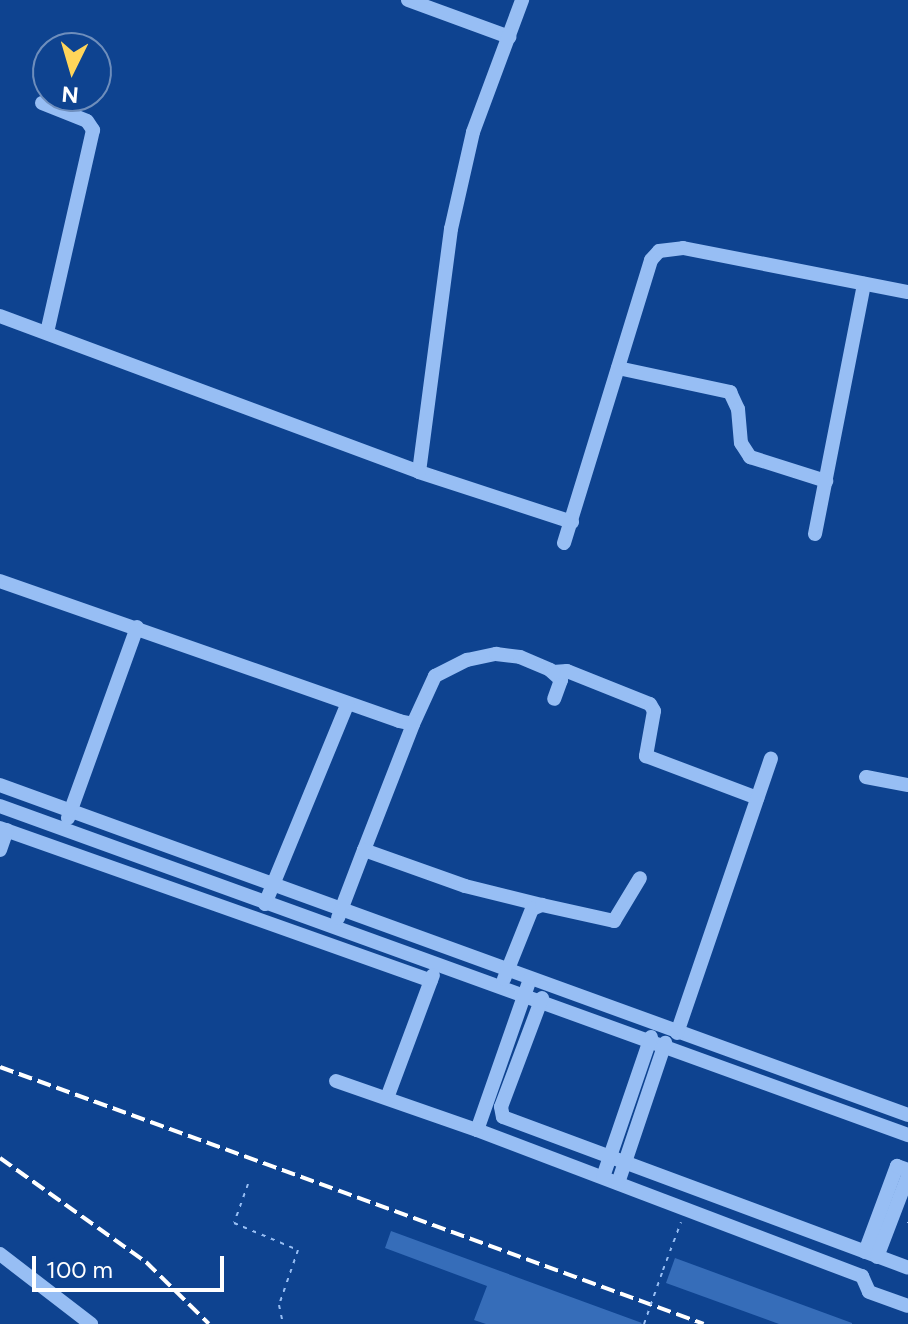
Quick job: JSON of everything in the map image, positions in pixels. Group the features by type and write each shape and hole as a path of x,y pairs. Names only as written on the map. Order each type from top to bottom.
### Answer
{"street":[{"path":"408,0 509,37"},
{"path":"419,472 451,229 473,132 522,0"},
{"path":"47,332 93,130 87,121 64,112"},
{"path":"564,543 651,260 659,251 683,248 908,292"},
{"path":"815,534 864,284"},
{"path":"1,315 419,472 572,522"},
{"path":"618,368 730,392 738,409 741,443 750,457 826,481"},
{"path":"0,581 413,724"},
{"path":"63,830 137,627"},
{"path":"334,929 413,724 435,676 467,660 520,657 553,672 561,680 554,699"},
{"path":"553,672 567,671 650,704 654,711 642,751 646,756 757,798"},
{"path":"265,904 348,703"},
{"path":"618,1183 618,1159 656,1048 667,1029 771,759"},
{"path":"866,777 908,785"},
{"path":"0,785 908,1115"},
{"path":"0,806 334,929 434,974"},
{"path":"0,850 3,829 434,974 500,990 656,1048 908,1135"},
{"path":"364,850 465,886 614,921 640,878"},
{"path":"500,990 529,915 542,905"},
{"path":"387,1098 434,974"},
{"path":"477,1130 530,979"},
{"path":"547,985 500,1114 908,1268"},
{"path":"336,1081 477,1130 862,1276 869,1292 908,1306"},
{"path":"603,1177 618,1159"},
{"path":"862,1276 897,1166 908,1173"},
{"path":"0,1254 91,1324"}],"path":[{"path":"248,1184 234,1223 298,1250 279,1305 283,1324"},
{"path":"644,1324 686,1209"}],"building":[{"path":"391,1231 642,1323 486,1324 474,1320 487,1286 385,1248"},
{"path":"675,1258 852,1324 779,1324 666,1283"}],"railway":[{"path":"0,1067 704,1324"},
{"path":"0,1158 146,1262 209,1324"}]}
